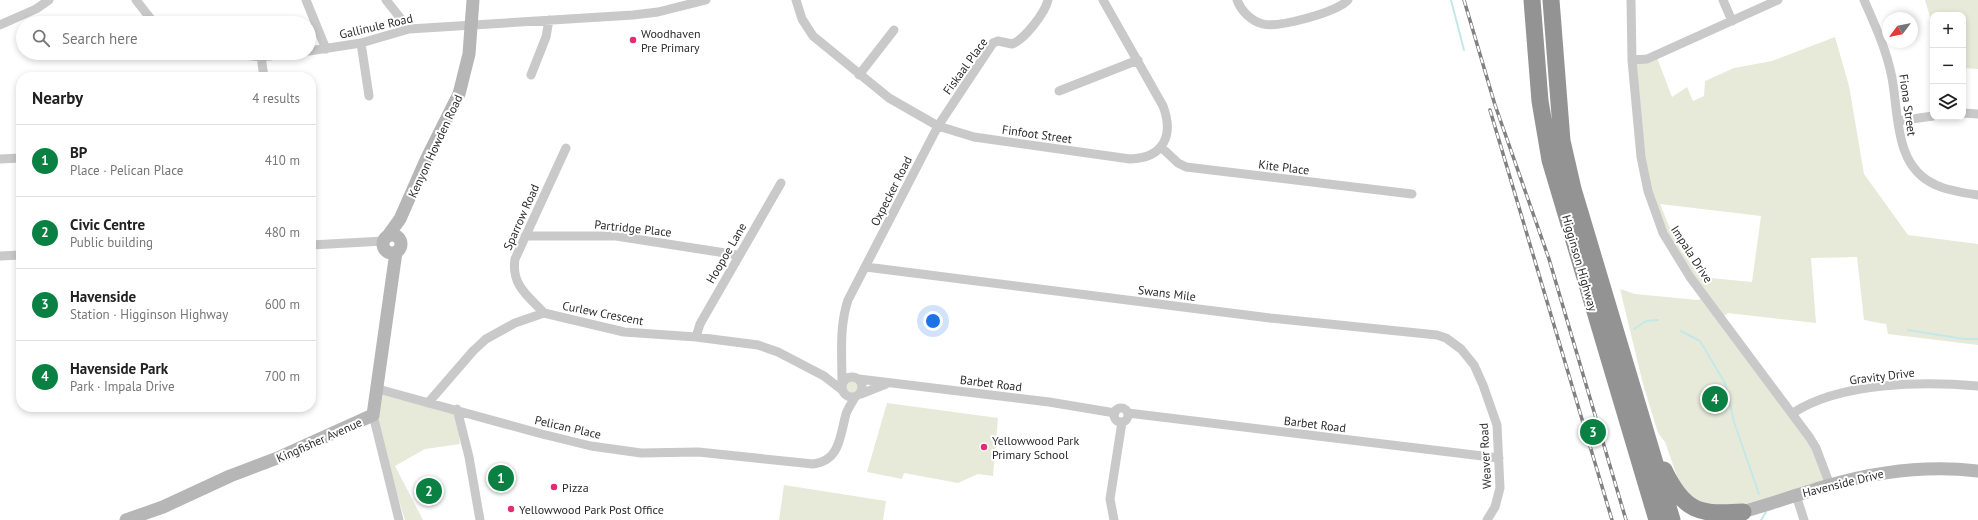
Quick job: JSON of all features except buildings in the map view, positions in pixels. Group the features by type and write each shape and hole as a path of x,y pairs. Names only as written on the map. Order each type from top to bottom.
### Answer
{"highway":[{"name":"Higginson Highway","path":"1532,0 1540,101 1550,160 1657,520"},
{"name":"Higginson Highway","path":"1550,0 1562,141 1570,176 1672,520"},
{"path":"1646,432 1671,484 1678,495 1688,504 1708,513 1743,512"}],"street":[{"path":"20,16 36,9 49,0"},
{"path":"136,0 149,16"},
{"path":"306,0 313,16"},
{"path":"386,0 409,29"},
{"name":"Kenyon Howden Road","path":"389,244 426,160 460,94 469,54 473,0"},
{"name":"Gallinule Road","path":"316,50 361,43 409,29 633,15 658,12 706,0"},
{"name":"Finfoot Street","path":"796,0 802,19 813,36 859,75 909,110 938,126 974,138 1130,159 1151,155 1161,147"},
{"name":"Fiskaal Place","path":"938,126 993,43 998,41 1012,44 1019,41 1044,11 1048,0"},
{"path":"1103,0 1163,106 1168,121 1166,139 1161,147"},
{"path":"1237,0 1242,9 1251,19 1267,25 1284,24 1327,12 1337,8 1348,0"},
{"name":"Impala Drive","path":"1631,0 1630,20 1632,60 1643,172 1654,212 1663,233 1690,277 1792,413 1816,448 1830,485"},
{"path":"1724,0 1732,21"},
{"path":"1632,60 1647,59 1778,0"},
{"name":"Fiona Street","path":"1864,0 1888,60 1895,92 1901,143 1910,162 1918,172 1935,185 1978,195"},
{"path":"0,25 16,18"},
{"path":"532,75 546,37 549,20"},
{"path":"316,24 326,49"},
{"path":"859,75 894,30"},
{"path":"361,43 369,96"},
{"path":"261,60 263,72"},
{"path":"1059,91 1138,60"},
{"path":"1966,113 1978,114"},
{"path":"1898,120 1930,116"},
{"name":"Oxpecker Road","path":"846,383 842,361 844,312 848,300 938,126"},
{"name":"Kite Place","path":"1161,147 1178,163 1186,167 1412,194"},
{"name":"Sparrow Road","path":"544,313 523,291 514,274 515,259 566,148"},
{"path":"0,159 16,158"},
{"name":"Hoopoe Lane","path":"696,337 700,324 780,183"},
{"name":"Partridge Place","path":"525,236 616,236 738,255"},
{"path":"316,245 367,243 389,244"},
{"name":"Kingfisher Avenue","path":"126,520 164,507 230,476 280,457 373,415 378,389 392,268 389,244"},
{"path":"0,256 16,257"},
{"name":"Swans Mile","path":"866,267 1270,318 1437,335 1446,338 1461,349"},
{"name":"Curlew Crescent","path":"428,403 472,351 486,338 514,323 544,313 624,332 696,337 758,345 778,352 824,376 846,383"},
{"name":"Weaver Road","path":"1461,349 1478,373 1493,410 1497,425 1501,478 1499,495 1487,520"},
{"path":"846,383 849,397 858,396"},
{"path":"846,383 863,388 846,412"},
{"path":"846,383 846,412"},
{"name":"Barbet Road","path":"846,383 887,383 1049,402 1115,413"},
{"name":"Barbet Road","path":"858,396 887,383"},
{"name":"Gravity Drive","path":"1792,413 1804,406 1830,397 1878,387 1923,383 1978,386"},
{"name":"Pelican Place","path":"378,389 591,446 641,453 698,452 800,464 821,463 832,456 837,450 846,412"},
{"path":"1114,520 1110,499 1122,422 1128,418 1128,413 1125,409 1121,408 1115,413 1116,418 1122,422"},
{"path":"456,409 469,458 480,520"},
{"name":"Barbet Road","path":"1128,413 1499,458"},
{"path":"373,415 399,520"},
{"name":"Havenside Drive","path":"1710,520 1743,512 1830,485 1871,475 1908,469 1978,471"},
{"path":"1796,495 1804,520"}],"green space":[{"path":"1925,0 1978,0 1978,69 1966,68 1966,12 1930,12 1930,17"},
{"path":"1835,37 1849,86 1864,174 1908,235 1978,244 1978,345 1888,334 1886,324 1864,320 1857,257 1811,258 1816,323 1728,313 1721,318 1798,421 1830,485 1743,511 1699,509 1678,479 1665,442 1658,433 1643,384 1620,289 1635,294 1698,300 1705,297 1690,277 1649,196 1632,60 1656,55 1672,97 1687,87 1693,101 1704,96 1705,81 1734,68 1772,61","holes":["1660,204 1761,216 1752,282 1700,277 1676,243"]},
{"path":"850,380 856,380 860,384 860,390 856,394 850,394 846,390 846,384"},
{"path":"379,394 457,414 460,444 425,449 395,466 423,520 405,520 374,420"},
{"path":"887,403 998,418 993,476 978,474 958,483 904,473 902,479 867,472"},
{"path":"784,485 886,501 883,520 779,520"}],"waterway":[{"path":"1451,0 1464,50"},
{"path":"1634,329 1646,321 1658,320"},
{"path":"1908,330 1964,339 1978,339"},
{"path":"1681,331 1700,341 1725,383 1734,422 1759,494"},
{"path":"1761,520 1766,512"}],"railway":[{"path":"1464,0 1495,105 1549,259 1626,520"},
{"path":"1490,110 1612,520"}],"place":[{"name":"Woodhaven Pre Primary","path":"633,40"},
{"name":"Havenside Park","path":"1715,399"},
{"name":"Havenside","path":"1593,432"},
{"name":"Yellowwood Park Primary School","path":"984,447"},
{"name":"BP","path":"501,478"},
{"name":"Pizza","path":"554,487"},
{"name":"Civic Centre","path":"429,491"},
{"name":"Yellowwood Park Post Office","path":"511,509"}]}
